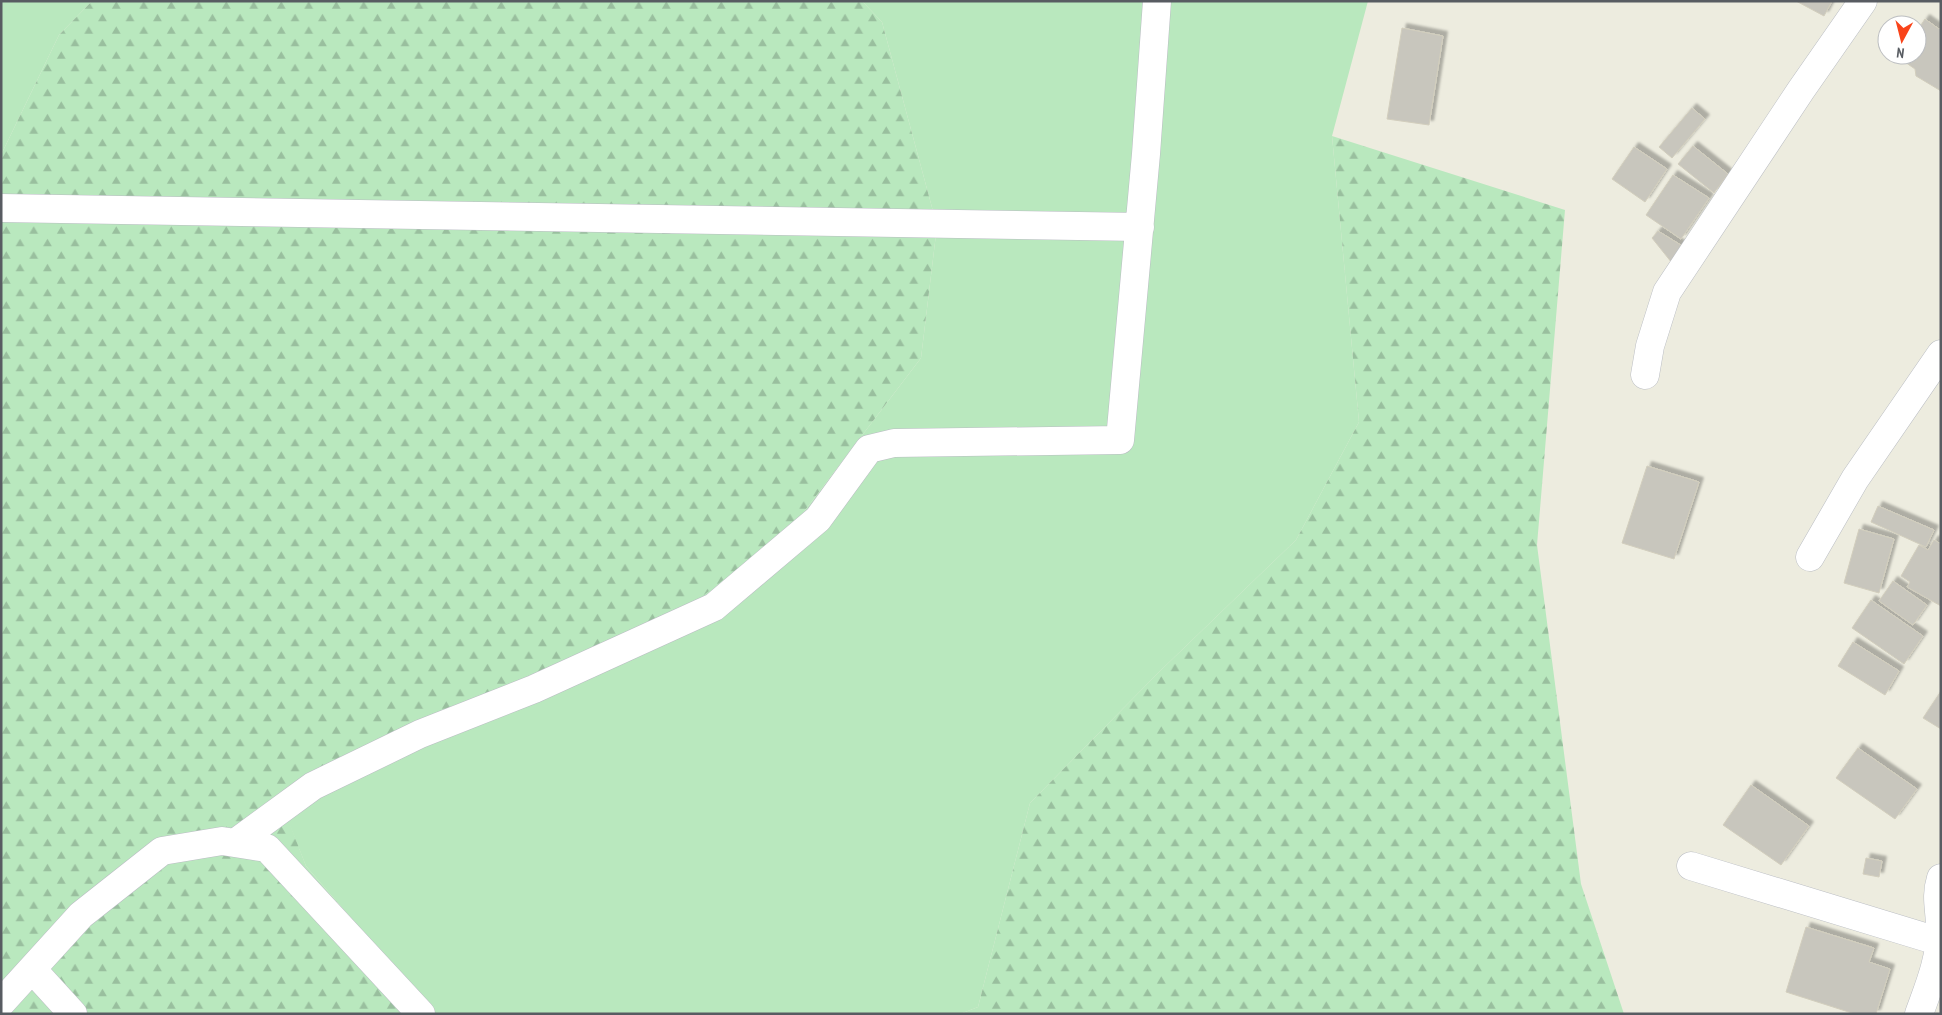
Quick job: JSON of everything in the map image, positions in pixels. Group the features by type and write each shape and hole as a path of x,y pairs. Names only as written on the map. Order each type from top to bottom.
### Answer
{"street":[{"path":"235,843 322,781 420,734 534,689 714,607 818,519 869,449 894,443 1120,440 1140,227 1157,1"},
{"path":"1645,375 1650,346 1667,292 1863,1"},
{"path":"1,208 1140,227"},
{"path":"1810,557 1855,479 1941,354"},
{"path":"1,1003 81,915 162,851 222,841 267,848 421,1014"},
{"path":"1691,866 1940,942"},
{"path":"1919,1014 1937,964 1940,928 1936,894 1941,878"},
{"path":"32,969 73,1014"}],"green space":[{"path":"1,1 92,1 59,35 1,155"},
{"path":"92,1 862,1 882,22 937,226 921,358 793,526 656,632 511,707 278,793 306,866 434,1014 1,1014 1,155 59,35"},
{"path":"862,1 1368,1 1332,136 1359,422 1296,540 1159,672 1030,803 978,1007 960,1014 434,1014 306,866 277,793 511,707 793,526 921,358 937,226 882,22"},
{"path":"1332,136 1565,210 1537,545 1581,884 1624,1014 960,1014 978,1007 1030,803 1159,672 1296,540 1359,422"}],"building":[{"path":"1796,1 1832,1 1824,16"},
{"path":"1927,20 1939,29 1941,27 1941,91 1916,76 1915,69 1909,65 1927,65"},
{"path":"1402,28 1443,36 1429,125 1387,119"},
{"path":"1692,108 1705,119 1672,158 1659,147"},
{"path":"1693,146 1728,174 1714,193 1678,164"},
{"path":"1634,147 1667,169 1645,202 1612,179"},
{"path":"1673,175 1709,198 1681,239 1646,215"},
{"path":"1658,231 1684,247 1672,263 1652,238"},
{"path":"1647,466 1699,482 1674,559 1622,543"},
{"path":"1878,506 1934,530 1926,547 1871,522"},
{"path":"1859,529 1894,539 1879,593 1844,583"},
{"path":"1934,540 1941,544 1941,606 1907,587 1910,582 1901,576 1919,545 1928,550"},
{"path":"1893,581 1927,605 1913,625 1879,601"},
{"path":"1871,600 1923,636 1904,664 1852,628"},
{"path":"1853,642 1899,671 1885,695 1838,666"},
{"path":"1941,691 1941,729 1923,718"},
{"path":"1858,748 1917,789 1895,819 1836,778"},
{"path":"1751,785 1809,826 1781,865 1723,825"},
{"path":"1866,858 1882,861 1879,877 1863,874"},
{"path":"1806,927 1874,948 1869,962 1890,969 1876,1014 1855,1014 1786,992"}]}
